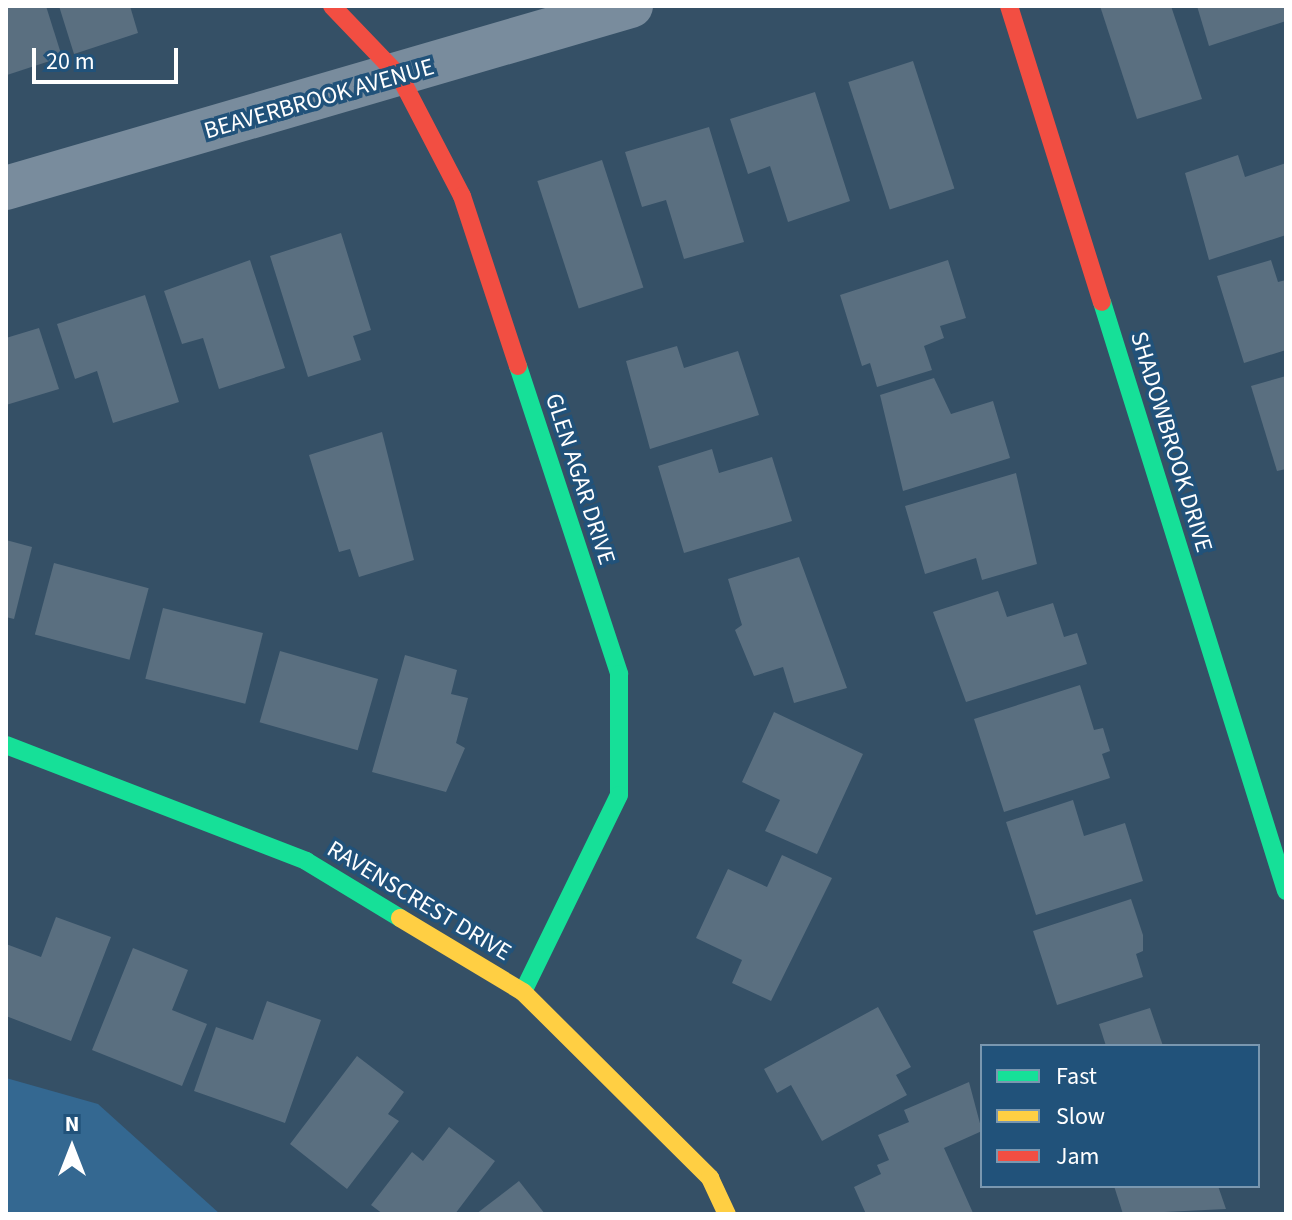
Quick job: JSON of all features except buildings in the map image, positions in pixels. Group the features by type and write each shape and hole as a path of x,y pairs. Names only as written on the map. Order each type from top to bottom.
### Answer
{"street":[{"name":"GLEN AGAR DRIVE","path":"332,6 400,77 462,196 619,674 619,795 523,992"},
{"name":"BEAVERBROOK AVENUE","path":"6,188 400,77 631,6"},
{"name":"SHADOWBROOK DRIVE","path":"1009,6 1286,891"},
{"name":"RAVENSCREST DRIVE","path":"6,745 306,861 523,992 710,1178 727,1214"}],"shaded area":[{"path":"6,1078 98,1104 220,1214 6,1214"}],"traffic: fast":[{"path":"1102,302 1286,891"},
{"path":"518,366 619,674 619,795 523,992"},
{"path":"6,745 306,861 400,918"}],"traffic: slow":[{"path":"400,918 523,992 710,1178 727,1214"}],"traffic: jam":[{"path":"332,6 400,77 462,196 518,366"},
{"path":"1009,6 1102,302"}]}
